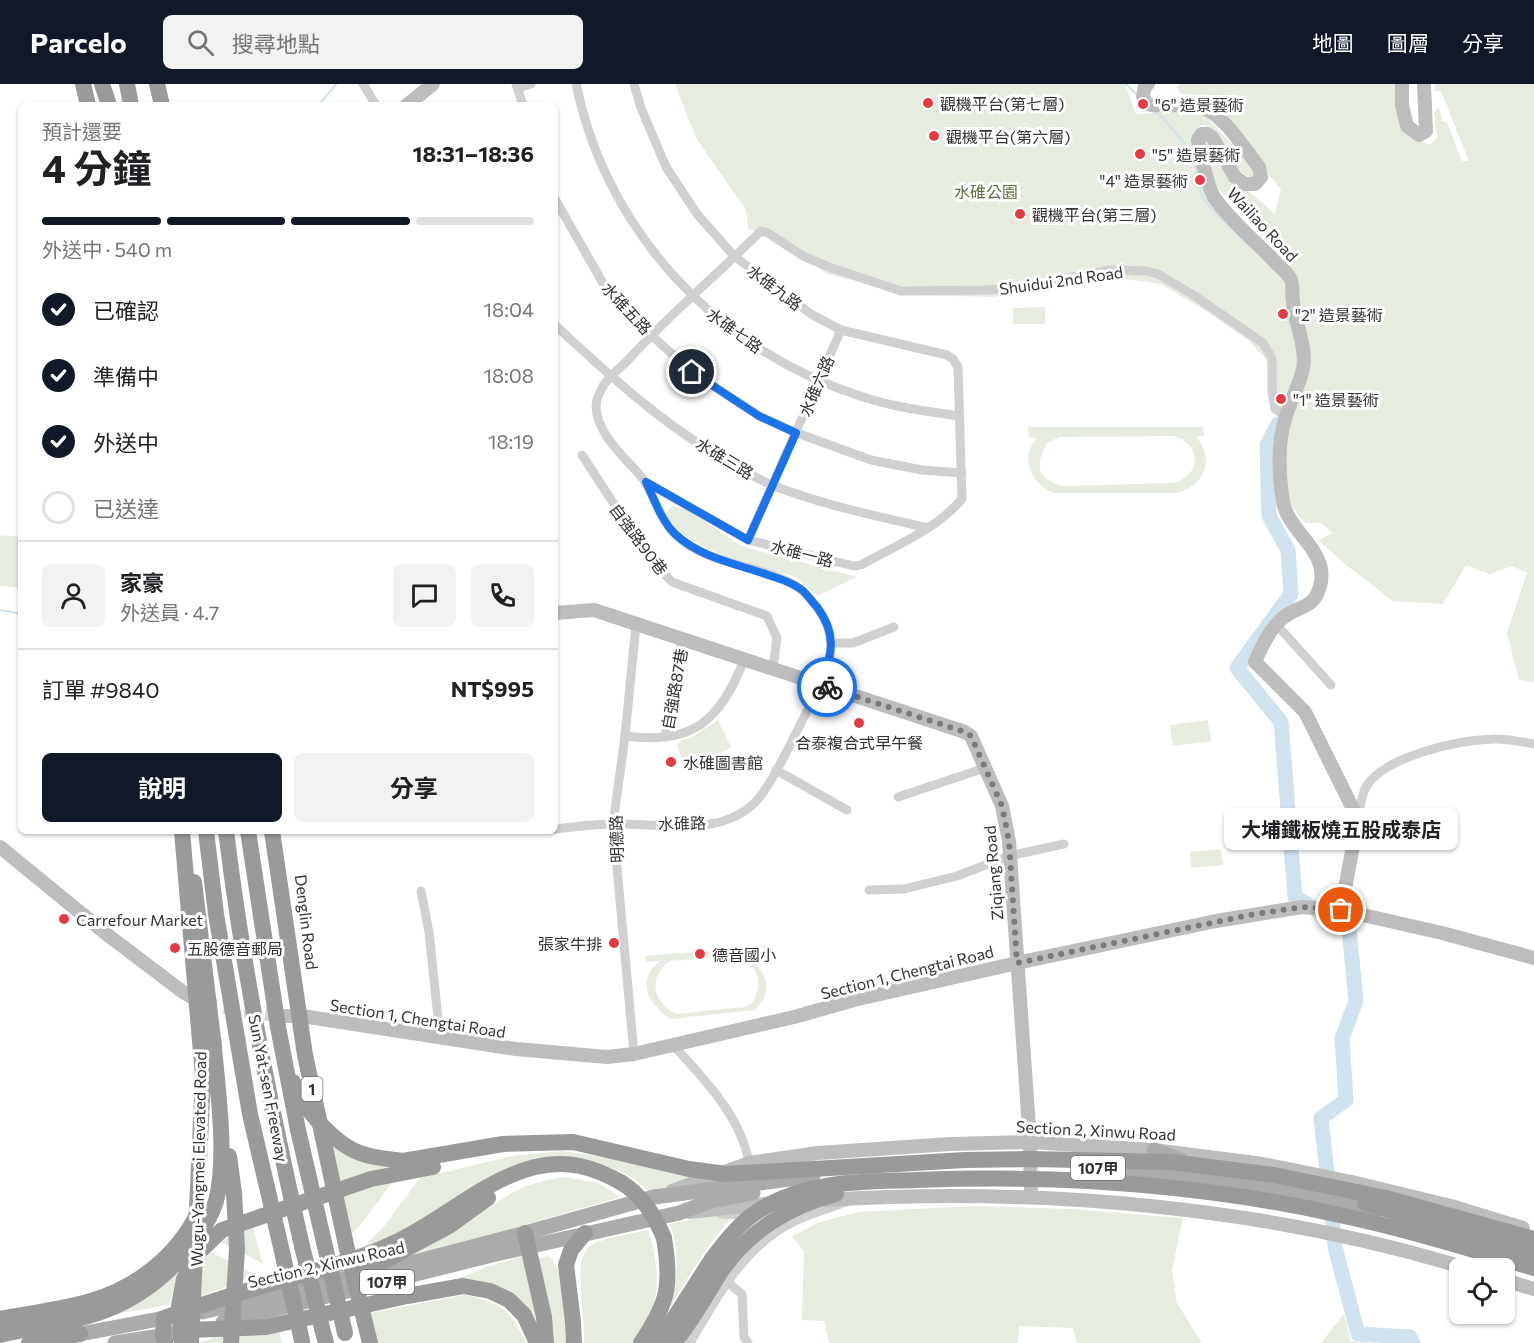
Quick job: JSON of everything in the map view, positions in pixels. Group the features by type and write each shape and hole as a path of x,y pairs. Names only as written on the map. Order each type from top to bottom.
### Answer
{"highway":[{"path":"83,84 87,102"},
{"path":"97,84 101,102"},
{"path":"104,84 109,102"},
{"path":"127,84 130,102"},
{"path":"157,84 161,102"},
{"name":"Wugu-Yangmei Elevated Road","path":"182,834 203,1076 187,1339"},
{"path":"189,834 234,1193 237,1248 231,1343"},
{"name":"Sun Yat-sen Freeway","path":"206,834 216,914 250,1114 302,1342"},
{"name":"Sun Yat-sen Freeway","path":"226,834 236,913 272,1114 324,1336"},
{"path":"249,834 298,1130 347,1338"},
{"name":"1","path":"272,834 305,1055 348,1254 370,1343"},
{"path":"281,1021 285,1056 295,1088 338,1142 361,1154 403,1161 503,1144 573,1142 698,1171 726,1174 965,1160 1031,1159 1170,1169 1335,1195 1414,1216 1534,1255"},
{"path":"0,1319 91,1301 135,1282 174,1249 192,1225 205,1201 211,1176 215,1098 213,1038"},
{"path":"0,1335 74,1320 107,1310 142,1293 167,1272 203,1230 215,1202 220,1176 221,1147 213,1038"},
{"path":"537,1343 524,1315 509,1300 490,1291 463,1286 266,1327 187,1339 179,1305 184,1279 199,1252 222,1230 370,1179 527,1149 576,1148 594,1150 687,1173 716,1177 726,1178 764,1172"},
{"path":"1088,1162 1171,1162 1274,1174 1386,1198 1534,1239"},
{"path":"164,1339 164,1318 348,1261 395,1243 494,1183 520,1171 555,1164 584,1166 622,1182 633,1190 657,1219 664,1238 668,1287 659,1317 641,1343"},
{"path":"360,1274 449,1227 508,1184 528,1176 584,1166"},
{"path":"658,1343 712,1259 744,1221 765,1207 810,1189 875,1180 1031,1178 1128,1183 1224,1195 1334,1213 1534,1267"},
{"path":"674,1343 739,1249 779,1216 815,1200 862,1188 913,1180"},
{"path":"1089,1181 1164,1192 1347,1226 1423,1244 1464,1258"},
{"path":"574,1343 566,1265 571,1250 585,1233"},
{"path":"526,1240 544,1317 546,1343"},
{"path":"1515,1274 1534,1279"},
{"path":"28,1343 80,1334"}],"main road":[{"path":"411,102 433,84"},
{"name":"Wailiao Road","path":"1148,84 1145,86 1143,96 1146,104 1190,105 1210,110 1221,119 1259,167 1261,177 1255,184 1240,182 1212,137 1202,134 1198,140 1212,194 1226,213 1291,279 1296,324 1303,348 1303,367 1286,417"},
{"path":"1402,84 1402,105 1407,126 1419,135 1426,131 1424,84"},
{"path":"1286,417 1280,457 1283,504 1290,520 1310,544 1318,558 1322,573 1321,586 1314,600 1306,607 1286,616 1276,624 1255,662 1305,712 1358,819 1341,910"},
{"name":"Ziqiang Road","path":"558,613 594,610 965,732 971,736 1002,806 1009,841 1030,1142 1030,1197"},
{"path":"0,847 109,936 202,1004"},
{"name":"Section 1, Chengtai Road","path":"281,1021 302,1016 516,1049 608,1057 634,1054 1017,963 1239,917 1302,907 1341,910 1442,933 1534,958"},
{"name":"Section 2, Xinwu Road","path":"115,1343 187,1339 483,1258 526,1240 749,1163 856,1149 1030,1142 1154,1150 1263,1164 1352,1182 1450,1206 1534,1231"},
{"path":"1154,1150 1245,1184"},
{"name":"Section 2, Xinwu Road","path":"654,1197 824,1174 958,1165 1169,1173 1319,1197 1424,1222 1534,1255"},
{"name":"Section 2, Xinwu Road","path":"679,1213 711,1201 757,1192 825,1184 1031,1169 1128,1179 1282,1200 1335,1210 1411,1229 1534,1267"},
{"name":"Section 2, Xinwu Road","path":"0,1339 80,1334 213,1310 360,1274 526,1240 585,1233 679,1213 753,1204 856,1198 1030,1197 1160,1207 1247,1218 1401,1250 1449,1263"},
{"path":"407,1296 443,1281 483,1258"},
{"path":"1515,1277 1534,1289"}],"street":[{"path":"363,84 374,102"},
{"path":"522,102 517,86 531,84"},
{"name":"水碓七路","path":"576,84 583,116 597,156 619,201 644,239 693,297 712,315 768,354 818,379 861,396 904,407 959,416"},
{"name":"水碓九路","path":"634,84 641,108 666,166 697,214 734,256 811,314 841,330 947,355 953,359 958,367 959,416"},
{"name":"水碓五路","path":"558,204 604,285 651,334 692,372 759,416 796,433 871,460 922,470 962,473"},
{"name":"Shuidui 2nd Road","path":"612,377 651,334 761,231 768,233 803,256 901,291 1029,288 1080,275 1112,270 1147,271 1174,282 1263,343 1272,358 1272,391 1275,409 1286,417"},
{"name":"水碓三路","path":"558,328 658,415 717,456 772,485 843,508 928,528"},
{"name":"水碓六路","path":"748,540 841,330"},
{"name":"水碓一路","path":"612,377 604,384 598,397 596,406 599,418 607,437 646,482 658,508 674,533 690,545 717,559 788,582 802,590 824,617 832,643"},
{"path":"959,416 962,473"},
{"name":"自強路90巷","path":"582,455 648,556 672,582 767,616 777,638 773,669"},
{"name":"水碓一路","path":"646,482 748,540 854,566 861,565 928,528 955,507 962,499 962,473"},
{"path":"1276,624 1330,685"},
{"name":"明德路","path":"634,1054 613,824 625,736 636,625"},
{"path":"820,685 831,657 832,643 854,643 894,627"},
{"name":"自強路87巷","path":"664,737 682,640"},
{"path":"625,736 647,739 664,737 694,729 708,721 728,695 744,660"},
{"name":"水碓路","path":"558,829 613,824 699,826 733,818 759,799 820,685"},
{"path":"1358,819 1366,788 1379,772 1402,760 1436,747 1494,739 1534,744"},
{"path":"898,797 985,768"},
{"path":"776,770 847,810"},
{"name":"Denglin Road","path":"279,834 302,1016"},
{"path":"869,890 904,890 957,876 1009,856 1064,844"},
{"path":"421,891 429,932 440,1037"},
{"path":"673,1045 701,1076 739,1127 749,1163"},
{"path":"690,1343 727,1282 754,1251 775,1233 795,1221 856,1198"},
{"path":"698,1211 740,1215 746,1219 755,1241 754,1251"},
{"path":"727,1282 742,1294 744,1337 748,1343"}],"green space":[{"name":"水碓公園","path":"675,84 1125,84 1136,114 1190,111 1202,113 1241,153 1255,173 1250,178 1241,172 1205,125 1200,125 1194,135 1206,187 1204,190 1254,240 1282,275 1299,352 1294,396 1301,377 1302,328 1290,268 1216,186 1205,145 1211,141 1245,188 1275,214 1281,189 1265,170 1213,95 1181,94 1176,87 1180,84 1396,84 1401,129 1429,145 1437,138 1434,112 1439,108 1443,122 1447,122 1462,161 1469,161 1441,91 1434,91 1435,84 1534,84 1534,682 1519,680 1507,633 1527,573 1512,566 1490,574 1466,565 1443,604 1393,601 1318,540 1333,533 1321,523 1305,523 1283,495 1277,441 1289,411 1274,412 1266,359 1248,340 1161,284 1119,278 995,297 911,295 828,274 748,228 746,210 696,138"},
{"path":"1045,307 1045,324 1013,324 1013,308"},
{"path":"1028,427 1203,427 1204,436 1196,437 1202,446 1206,463 1200,479 1194,485 1176,493 1053,493 1039,483 1030,469 1029,453 1037,438 1029,438","holes":["1173,436 1189,445 1195,460 1189,474 1173,483 1062,486 1047,479 1040,471 1040,459 1046,444 1059,437"]},
{"path":"672,506 688,510 741,546 857,577 817,596 796,577 723,556 693,541 675,529 664,516"},
{"path":"0,535 18,537 18,588 0,586"},
{"path":"718,720 731,747 713,757 695,773 681,757 677,745"},
{"path":"1208,720 1211,741 1173,746 1170,725"},
{"path":"1221,849 1223,865 1191,868 1190,852"},
{"path":"768,946 768,952 747,954 763,974 766,981 765,995 754,1010 672,1019 656,1007 647,989 648,976 660,961 646,962 645,956","holes":["739,956 757,975 758,988 753,1002 744,1007 676,1014 668,1009 658,996 656,989 658,975 670,961"]},
{"path":"328,1143 364,1162 405,1165 359,1227 350,1235"},
{"path":"562,1151 604,1157 695,1177 650,1193 619,1171 597,1164 559,1159 360,1251 385,1225 420,1178 512,1156"},
{"path":"565,1177 598,1183 621,1197 407,1259 512,1193 535,1183"},
{"path":"974,1206 1069,1209 1183,1218 1172,1270 1177,1303 1202,1343 1077,1343 1073,1328 1019,1326 1018,1343 829,1343 824,1321 802,1320 804,1252 792,1236 820,1222 859,1212"},
{"path":"741,1209 710,1243 670,1308 675,1287 677,1256 670,1224"},
{"path":"253,1227 263,1264 221,1242"},
{"path":"648,1230 657,1277 654,1301 646,1323 632,1343 584,1343 580,1277 584,1254 589,1247 601,1241"},
{"path":"211,1252 256,1275 199,1297 202,1261"},
{"path":"524,1256 540,1328 527,1308 438,1287 489,1266"},
{"path":"548,1256 559,1272 562,1284 566,1343 553,1343 537,1259"},
{"path":"178,1273 169,1305 102,1316 149,1293"},
{"path":"464,1295 486,1301 502,1309 515,1323 526,1343 378,1343 370,1313"},
{"path":"1344,1314 1351,1341 1370,1343 1321,1343"},
{"path":"276,1317 282,1343 199,1343"}],"waterway":[{"path":"321,102 336,84"},
{"path":"1126,84 1137,95"},
{"path":"1152,111 1162,117 1193,153 1201,194 1207,204 1251,248"},
{"path":"1278,424 1267,445 1269,516 1288,550 1291,594 1237,668 1281,722 1295,897 1349,929 1356,1001 1342,1038 1346,1100 1321,1118 1335,1247 1358,1334 1410,1337 1413,1343"},
{"path":"0,610 18,613"}],"tunnel":[{"path":"203,1004 283,1016"}],"way so far":[{"path":"827,687 965,732 971,736 1002,806 1009,841 1017,963 1250,915 1302,907 1341,910"}],"place":[{"name":"觀機平台(第七層)","path":"928,103"},
{"name":"\"6\" 造景藝術","path":"1143,104"},
{"name":"觀機平台(第六層)","path":"934,136"},
{"name":"\"5\" 造景藝術","path":"1140,154"},
{"name":"\"4\" 造景藝術","path":"1200,180"},
{"name":"觀機平台(第三層)","path":"1020,214"},
{"name":"\"2\" 造景藝術","path":"1283,314"},
{"name":"\"1\" 造景藝術","path":"1281,399"},
{"name":"合泰複合式早午餐","path":"859,723"},
{"name":"水碓圖書館","path":"671,762"},
{"name":"大埔鐵板燒五股成泰店","path":"1341,910"},
{"name":"Carrefour Market","path":"64,919"},
{"name":"張家牛排","path":"614,943"},
{"name":"五股德音郵局","path":"175,948"},
{"name":"德音國小","path":"700,954"}],"route":[{"path":"692,372 759,416 796,433 748,540 646,482 658,508 674,533 690,545 717,559 788,582 802,590 813,602 824,617 832,643 831,657 820,685 827,687"}]}
